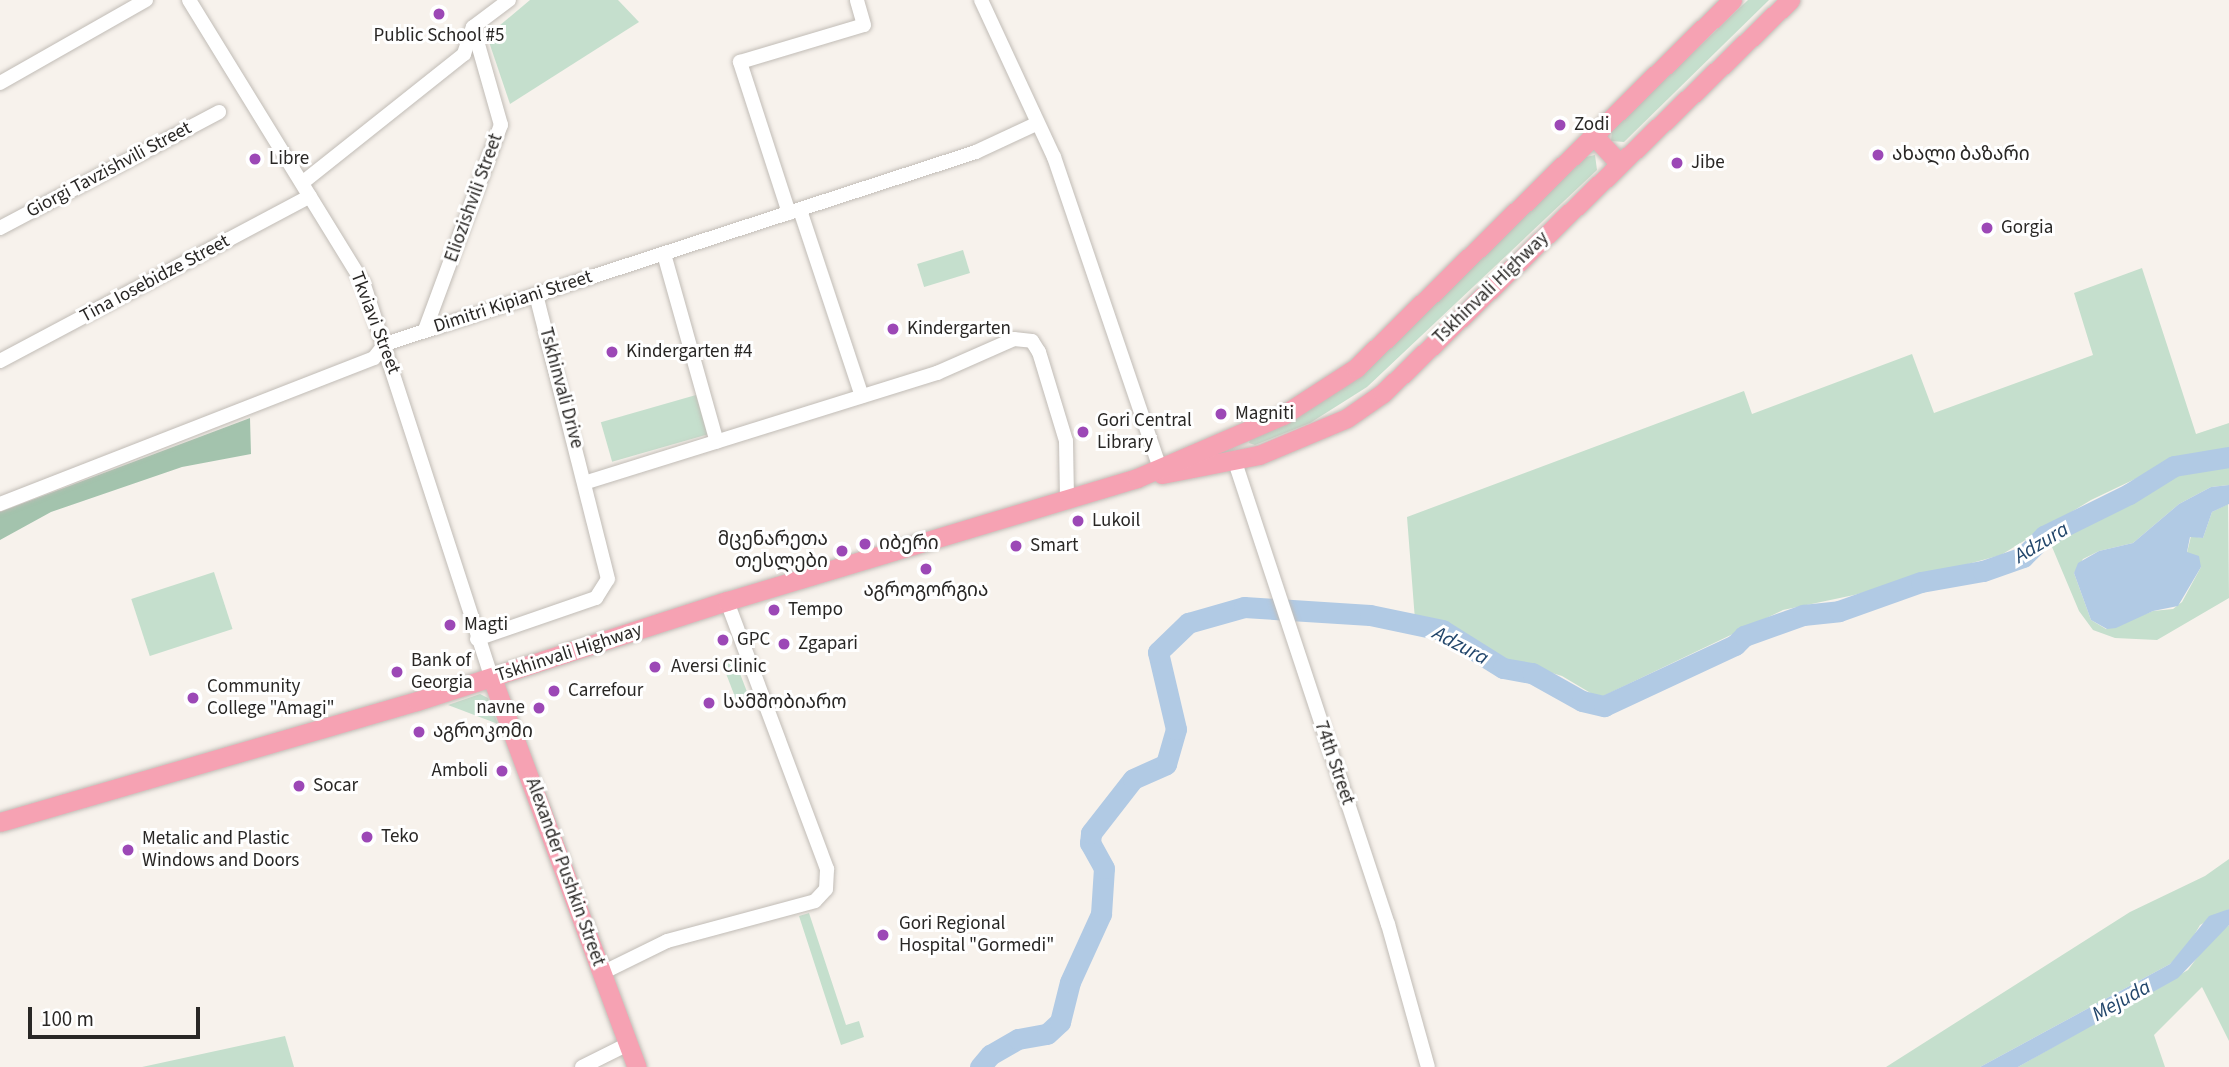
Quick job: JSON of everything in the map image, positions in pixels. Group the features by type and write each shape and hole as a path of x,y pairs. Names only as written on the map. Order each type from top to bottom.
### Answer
{"main road":[{"name":"Tskhinvali Highway","path":"0,822 149,782 492,678 727,601 1137,478 1232,437 1314,398 1356,368 1732,0"},
{"name":"Tskhinvali Highway","path":"1137,478 1235,462 1334,424 1384,393 1790,0"},
{"path":"1593,135 1619,163"},
{"path":"1232,437 1235,462"},
{"name":"Alexander Pushkin Street","path":"492,678 637,1067"}],"street":[{"path":"0,83 146,0"},
{"name":"Tkviavi Street","path":"189,0 364,285 477,639 492,678"},
{"path":"473,27 509,0"},
{"path":"857,0 864,25 740,62 862,396"},
{"path":"981,0 1036,124 1054,157 1160,468"},
{"name":"Tina Iosebidze Street","path":"0,361 306,190 464,54 473,27"},
{"name":"Eliozishvili Street","path":"425,330 501,125 473,27"},
{"name":"Giorgi Tavzishvili Street","path":"0,228 219,112"},
{"name":"Dimitri Kipiani Street","path":"0,504 374,358 385,344 976,152 1036,124"},
{"path":"664,254 717,442"},
{"name":"Tskhinvali Drive","path":"477,639 596,598 608,579 587,482 536,295"},
{"path":"587,482 937,373 1014,340 1032,341 1066,441 1067,499"},
{"name":"74th Street","path":"1235,462 1388,924 1428,1067"},
{"path":"602,973 667,942 815,901 826,889 828,870 727,601"},
{"path":"582,1067 628,1044"}],"green space":[{"path":"530,0 618,0 639,22 510,104 487,36"},
{"path":"1748,0 1769,0 1624,142 1611,141 1612,130"},
{"path":"1595,155 1597,170 1367,387 1310,423 1255,445 1249,443 1251,437 1356,378 1586,157"},
{"path":"963,250 970,273 924,287 917,264"},
{"path":"2142,268 2196,434 2229,423 2229,453 2179,458 2091,500 2001,555 1854,595 1783,610 1599,698 1562,676 1506,659 1445,625 1415,620 1407,517 1744,391 1752,414 1912,354 1934,413 2093,355 2074,293"},
{"path":"696,395 707,434 612,462 601,422"},
{"path":"250,418 251,454 182,467 51,512 0,540 0,512"},
{"path":"2229,457 2229,485 2211,487 2179,504 2133,543 2099,551 2083,559 2074,573 2091,620 2106,629 2153,611 2173,609 2182,602 2201,567 2187,553 2191,536 2203,538 2212,512 2228,504 2229,598 2157,640 2115,638 2093,630 2079,611 2047,535 2129,494 2174,466"},
{"path":"214,572 233,629 150,656 131,599"},
{"path":"734,658 752,706 740,710 722,663"},
{"path":"480,694 488,698 498,724 448,705"},
{"path":"2229,859 2229,909 2200,925 2186,949 2170,964 1980,1067 1886,1067 2130,912 2205,876"},
{"path":"809,913 846,1025 859,1021 864,1037 841,1045 799,916"},
{"path":"2229,925 2229,1041 2202,987 2154,1035 2165,1067 2018,1067 2188,970 2210,940"},
{"path":"285,1036 294,1067 142,1067"}],"water":[{"path":"2229,485 2229,504 2212,512 2203,538 2190,537 2187,552 2199,556 2201,567 2178,606 2153,611 2116,628 2107,629 2091,620 2074,573 2078,563 2099,551 2133,543 2179,504 2211,487"},
{"name":"Mejuda","path":"2229,909 2229,925 2178,978 2018,1067 1980,1067 2170,964 2209,916"}],"waterway":[{"name":"Adzura","path":"980,1067 990,1055 1018,1039 1047,1034 1060,1022 1070,982 1101,914 1104,868 1090,843 1091,833 1133,779 1166,764 1176,729 1158,652 1188,623 1244,607 1370,615 1442,630 1503,668 1532,673 1582,701 1604,706 1735,645 1744,636 1803,615 1839,611 1921,582 1983,571 2023,557 2044,536 2129,494 2174,466 2229,457"}],"place":[{"name":"Public School #5","path":"439,14"},
{"name":"Zodi","path":"1560,125"},
{"name":"ახალი ბაზარი","path":"1878,155"},
{"name":"Libre","path":"255,159"},
{"name":"Jibe","path":"1677,163"},
{"name":"Gorgia","path":"1987,228"},
{"name":"Kindergarten","path":"893,329"},
{"name":"Kindergarten #4","path":"612,352"},
{"name":"Magniti","path":"1221,414"},
{"name":"Gori Central Library","path":"1083,432"},
{"name":"Lukoil","path":"1078,521"},
{"name":"იბერი","path":"865,544"},
{"name":"Smart","path":"1016,546"},
{"name":"მცენარეთა თესლები","path":"842,551"},
{"name":"აგროგორგია","path":"926,569"},
{"name":"Tempo","path":"774,610"},
{"name":"Magti","path":"450,625"},
{"name":"GPC","path":"723,640"},
{"name":"Zgapari","path":"784,644"},
{"name":"Aversi Clinic","path":"655,667"},
{"name":"Bank of Georgia","path":"397,672"},
{"name":"Carrefour","path":"554,691"},
{"name":"Community College \"Amagi\"","path":"193,698"},
{"name":"სამშობიარო","path":"709,703"},
{"name":"navne","path":"539,708"},
{"name":"აგროკომი","path":"419,732"},
{"name":"Amboli","path":"502,771"},
{"name":"Socar","path":"299,786"},
{"name":"Teko","path":"367,837"},
{"name":"Metalic and Plastic Windows and Doors","path":"128,850"},
{"name":"Gori Regional Hospital \"Gormedi\"","path":"883,935"}]}
